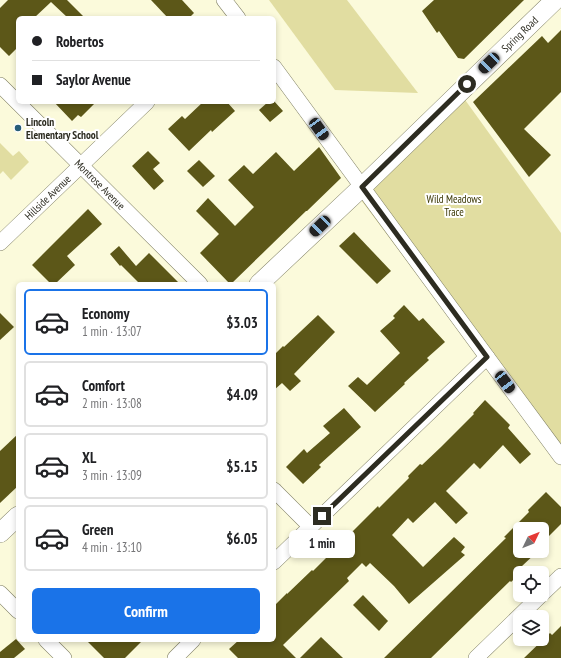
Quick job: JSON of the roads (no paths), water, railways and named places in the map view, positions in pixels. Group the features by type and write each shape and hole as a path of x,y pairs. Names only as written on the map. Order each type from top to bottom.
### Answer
{"street":[{"path":"224,0 236,16"},
{"name":"Spring Road","path":"261,282 362,187 555,0"},
{"path":"276,70 561,457"},
{"name":"Montrose Avenue","path":"0,85 16,101"},
{"name":"Montrose Avenue","path":"19,104 198,282"},
{"name":"Hillside Avenue","path":"0,243 145,104"},
{"path":"276,560 487,357"},
{"path":"276,492 311,527"},
{"path":"0,533 16,518"},
{"path":"549,588 561,576"},
{"path":"0,593 16,609"},
{"path":"476,658 535,602"},
{"path":"48,642 64,658"},
{"path":"175,658 191,642"}],"place":[{"name":"Lincoln Elementary School","path":"18,128"}],"park label":[{"name":"Wild Meadows Trace","path":"454,205"}]}
